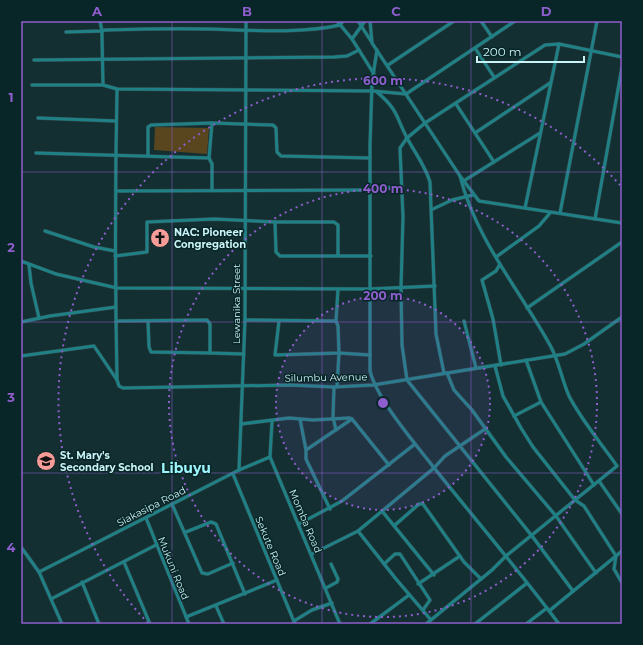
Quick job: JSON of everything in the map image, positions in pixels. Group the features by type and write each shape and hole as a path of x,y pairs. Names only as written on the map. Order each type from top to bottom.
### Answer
{"street":[{"path":"100,21 102,31 103,85"},
{"name":"Lewanika Street","path":"239,470 245,320 246,21"},
{"path":"337,21 352,39 374,74"},
{"path":"66,32 159,29 246,31 326,28 340,25 343,21"},
{"path":"358,21 463,182 478,201 622,223"},
{"path":"352,39 365,21"},
{"path":"370,21 372,44"},
{"path":"388,65 454,21"},
{"path":"482,21 492,37"},
{"path":"32,85 103,85 117,89 375,92 406,94 515,21"},
{"path":"560,213 598,21"},
{"path":"525,208 559,44"},
{"path":"573,591 532,536 407,380 402,345 402,188 400,148 407,138 425,123 545,45 559,44 622,57"},
{"path":"475,48 494,77"},
{"path":"34,60 341,57 359,50"},
{"path":"377,50 374,74 375,92 370,158 370,371 373,385 415,444 559,624"},
{"path":"595,219 622,67"},
{"path":"475,133 550,83"},
{"path":"117,89 117,156 114,251 117,288 117,380"},
{"path":"375,92 397,113 407,138 428,174 433,209 436,334 445,373 454,390 472,410 506,457 556,516 596,573"},
{"path":"456,104 494,162"},
{"path":"38,118 116,120"},
{"path":"148,156 148,127 151,125 212,123 275,126 277,152 282,156 370,158"},
{"path":"212,123 209,158 212,160 212,190"},
{"path":"463,182 540,133"},
{"path":"36,153 209,158"},
{"path":"426,624 481,579 506,556 617,466 580,415 570,397 562,381 552,348 500,264 471,213 465,196 463,182"},
{"path":"116,191 402,188"},
{"path":"433,209 452,200 473,194"},
{"path":"496,257 539,226 550,213"},
{"path":"115,256 147,252 147,222 214,219 336,223 338,228 338,256"},
{"path":"275,222 277,255 371,256"},
{"path":"45,231 94,247 114,251"},
{"path":"527,308 622,242"},
{"path":"21,261 56,274 117,288 244,287 369,289 434,286"},
{"path":"29,264 31,283 40,318"},
{"path":"500,264 496,271 482,280 496,331 501,365"},
{"path":"336,430 333,417 339,353 338,326 336,321 338,289"},
{"path":"21,322 116,307"},
{"name":"Silumbu Avenue","path":"117,380 119,386 123,388 243,386 336,387 373,385 564,354 584,344 622,317"},
{"path":"245,320 336,321"},
{"path":"464,320 476,368"},
{"path":"116,321 209,321 210,353"},
{"path":"148,321 149,346 151,352 244,354"},
{"path":"279,321 275,355 339,353 370,355"},
{"path":"21,356 94,346 117,380"},
{"path":"526,360 541,402 594,485"},
{"path":"495,366 503,396 514,416 533,447 574,500 584,506 616,556 614,569 622,583"},
{"path":"514,416 541,402"},
{"path":"241,424 272,422 289,418 346,417 352,419 389,465"},
{"path":"300,419 306,450 306,459 330,509"},
{"path":"306,450 352,419"},
{"name":"Momba Road","path":"272,422 270,457 312,554 340,624"},
{"path":"312,554 358,531 434,468 445,456 485,429"},
{"path":"299,524 330,509 415,444"},
{"name":"Siakasipa Road","path":"39,572 239,470 270,457"},
{"name":"Sekute Road","path":"232,474 295,622"},
{"path":"599,481 622,514"},
{"path":"395,525 421,503 469,568 481,579"},
{"path":"172,504 186,532 202,574 208,574 233,563"},
{"path":"382,511 395,525 434,575"},
{"name":"Mukuni Road","path":"146,518 189,624"},
{"path":"186,532 214,522 233,563 245,594"},
{"path":"358,531 431,620"},
{"path":"51,599 156,545"},
{"path":"21,547 39,572 62,624"},
{"path":"549,611 622,551"},
{"path":"384,564 397,553 405,561 418,584 430,600 422,610"},
{"path":"418,584 434,575 460,556"},
{"path":"124,562 148,624"},
{"path":"326,588 335,583 338,579 331,564"},
{"path":"186,617 277,580"},
{"path":"82,582 99,624"},
{"path":"475,624 527,583"},
{"path":"370,624 409,595"},
{"path":"295,622 312,610 332,603"},
{"path":"216,606 224,624"},
{"path":"526,624 547,608"}],"shaded area":[{"path":"155,127 209,128 207,154 154,150"}],"place":[{"name":"NAC: Pioneer Congregation","path":"160,238"},
{"name":"St. Mary's Secondary School","path":"46,461"}],"district":[{"name":"Libuyu","path":"186,468"}]}
